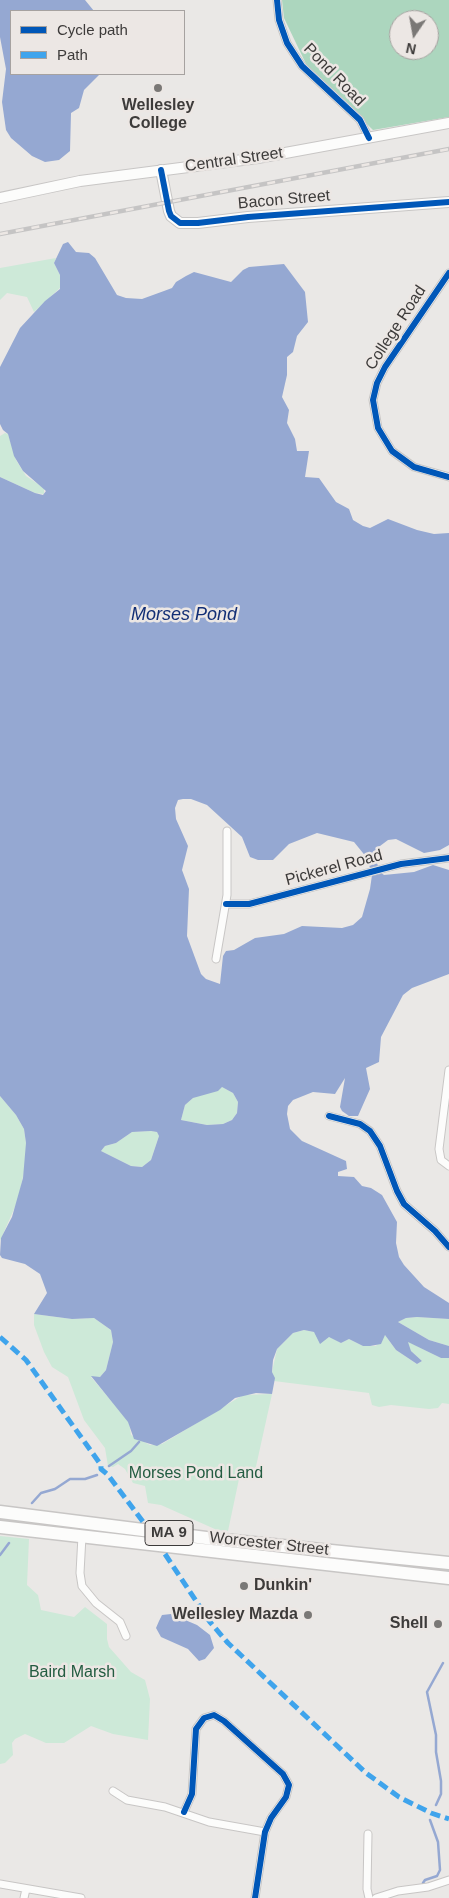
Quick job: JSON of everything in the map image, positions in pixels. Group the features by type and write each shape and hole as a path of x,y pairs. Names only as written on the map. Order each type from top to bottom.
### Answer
{"highway":[{"name":"Worcester Street","path":"0,1512 205,1538 449,1563"},
{"name":"Worcester Street","path":"0,1527 449,1578"}],"main road":[{"name":"Central Street","path":"0,198 80,181 258,158 449,122"},
{"name":"Bacon Street","path":"161,170 169,211 171,216 180,223 449,202"}],"street":[{"name":"Pond Road","path":"278,0 278,20 287,43 302,66 360,120 369,138"},
{"name":"College Road","path":"449,273 385,368 377,383 373,400 378,428 392,451 414,467 449,477"},
{"path":"216,959 226,904 227,831"},
{"name":"Pickerel Road","path":"226,904 249,904 415,861 449,858"},
{"path":"449,1070 439,1149 441,1160 449,1166"},
{"path":"329,1116 360,1124 370,1131 380,1146 394,1185 404,1204 436,1231 449,1247"},
{"path":"82,1536 80,1573 82,1586 96,1603 120,1622 126,1636"},
{"path":"184,1812 192,1794 196,1729 204,1718 214,1715 224,1721 287,1779 288,1791 271,1818 265,1832 255,1898"},
{"path":"113,1791 127,1800 154,1804 184,1812 209,1822 265,1832"},
{"path":"368,1834 367,1889 369,1898"},
{"path":"376,1898 398,1891 428,1887 449,1880"},
{"path":"0,1884 81,1898"},
{"path":"24,1898 26,1888"}],"green space":[{"path":"282,0 449,0 449,117 373,130 307,66 284,18"},
{"path":"56,258 54,263 60,275 61,287 34,312 27,297 7,293 0,300 0,268"},
{"path":"5,433 8,434 16,460 26,476 44,488 44,494 35,493 0,477 0,436"},
{"path":"222,1087 233,1093 238,1102 237,1113 232,1120 223,1124 207,1125 181,1120 185,1105 193,1098"},
{"path":"0,1096 16,1115 24,1129 26,1163 18,1200 0,1241"},
{"path":"132,1132 157,1132 159,1136 151,1160 142,1167 131,1166 101,1151 105,1146 116,1143"},
{"name":"Morses Pond Land","path":"34,1314 72,1319 94,1318 111,1330 113,1342 106,1370 100,1377 91,1377 129,1422 131,1435 150,1445 162,1444 243,1395 272,1394 253,1480 239,1479 228,1531 217,1530 161,1505 148,1503 145,1486 133,1483 125,1469 118,1464 113,1467 108,1466 105,1448 84,1420 68,1377 52,1367 44,1352 34,1325"},
{"path":"406,1318 449,1319 449,1346 429,1340 398,1322"},
{"path":"304,1330 314,1332 325,1339 329,1337 341,1343 349,1339 363,1346 376,1346 385,1335 396,1350 417,1364 422,1361 411,1351 407,1341 441,1358 449,1358 449,1404 442,1403 438,1408 429,1409 391,1405 379,1407 372,1405 369,1393 274,1381 272,1372 277,1349 293,1333"},
{"name":"Baird Marsh","path":"0,1536 29,1539 27,1585 38,1595 41,1610 74,1617 85,1607 107,1624 109,1647 131,1672 145,1680 150,1699 148,1740 113,1734 91,1726 64,1743 46,1743 25,1734 15,1739 12,1743 13,1755 5,1763 0,1764"}],"water":[{"path":"0,0 85,0 93,10 10,10 10,75 99,75 84,90 79,108 71,113 70,151 59,160 45,162 32,156 11,138 6,130 2,102 6,69 0,37"},
{"name":"Morses Pond","path":"68,242 76,252 89,253 95,258 117,295 126,298 142,299 172,288 176,282 194,272 231,282 243,270 249,267 284,264 305,292 308,322 297,336 293,352 287,357 287,375 282,397 289,410 287,423 295,439 297,451 309,451 305,477 319,478 336,502 349,509 353,520 363,526 370,528 388,519 434,534 449,533 449,845 440,850 424,853 396,839 388,840 380,846 377,863 380,872 384,875 414,872 433,865 449,870 449,974 412,988 403,995 381,1037 379,1062 366,1068 370,1089 358,1116 349,1116 340,1107 345,1078 335,1094 313,1092 293,1100 288,1106 287,1114 290,1129 302,1141 346,1161 347,1169 338,1172 338,1176 354,1177 362,1186 371,1188 382,1195 397,1222 396,1243 399,1257 424,1287 449,1303 449,1319 417,1317 406,1318 398,1322 429,1340 449,1346 449,1358 441,1358 408,1342 411,1351 422,1361 417,1364 396,1350 385,1335 381,1344 363,1346 349,1339 341,1343 329,1337 320,1344 314,1332 304,1330 293,1333 277,1349 273,1360 272,1372 275,1378 272,1394 256,1393 235,1398 220,1410 157,1446 134,1439 128,1422 91,1376 100,1377 106,1370 113,1342 111,1330 94,1318 72,1319 34,1314 47,1293 40,1274 25,1264 2,1258 0,1255 1,1238 12,1217 23,1178 26,1143 24,1129 16,1115 0,1096 0,477 35,493 43,495 46,491 23,471 14,456 8,434 0,424 0,367 20,328 45,301 60,289 60,275 54,263 63,244","holes":["191,799 207,805 242,837 250,857 258,860 273,860 289,844 317,833 354,842 367,858 372,875 362,917 353,925 342,928 302,926 284,934 255,938 234,950 226,951 223,956 220,984 206,979 201,974 187,936 189,889 182,870 188,846 176,819 175,808 178,800","222,1087 233,1093 238,1102 237,1113 232,1120 223,1124 207,1125 181,1120 185,1105 193,1098 218,1091","151,1131 157,1132 159,1136 151,1160 142,1167 131,1166 101,1151 105,1146 116,1143 132,1132"]},
{"path":"171,1614 197,1625 210,1635 214,1648 205,1659 199,1661 188,1649 161,1637 156,1628 159,1621 162,1615"}],"waterway":[{"path":"109,1466 131,1451 139,1442"},
{"path":"32,1503 41,1493 55,1489 70,1479 85,1479 97,1475"},
{"path":"0,1555 9,1543"},
{"path":"436,1805 441,1794 441,1781 436,1752 436,1735 427,1692 443,1663"},
{"path":"423,1883 425,1880 437,1876 440,1870 438,1842 430,1820"}],"railway":[{"path":"0,234 449,149"}],"marked path":[{"path":"0,1337 26,1360 101,1465 101,1469 108,1475 144,1523"},
{"path":"165,1554 210,1622 228,1643 366,1773 399,1797 431,1813 449,1819"}],"cycle path":[{"path":"277,0 279,20 287,43 302,66 360,120 369,138"},
{"path":"161,170 169,211 171,216 180,223 449,202"},
{"path":"449,273 385,367 377,383 373,400 378,428 392,451 414,467 449,477"},
{"path":"226,904 249,904 401,864 449,858"},
{"path":"329,1116 360,1124 370,1131 380,1146 404,1204 435,1231 449,1247"},
{"path":"184,1812 192,1794 196,1729 204,1718 214,1715 224,1721 283,1774 289,1785 286,1797 271,1818 265,1832 255,1898"}],"place":[{"name":"Wellesley College","path":"158,88"},
{"name":"Dunkin'","path":"244,1586"},
{"name":"Wellesley Mazda","path":"308,1615"},
{"name":"Shell","path":"438,1624"}]}
